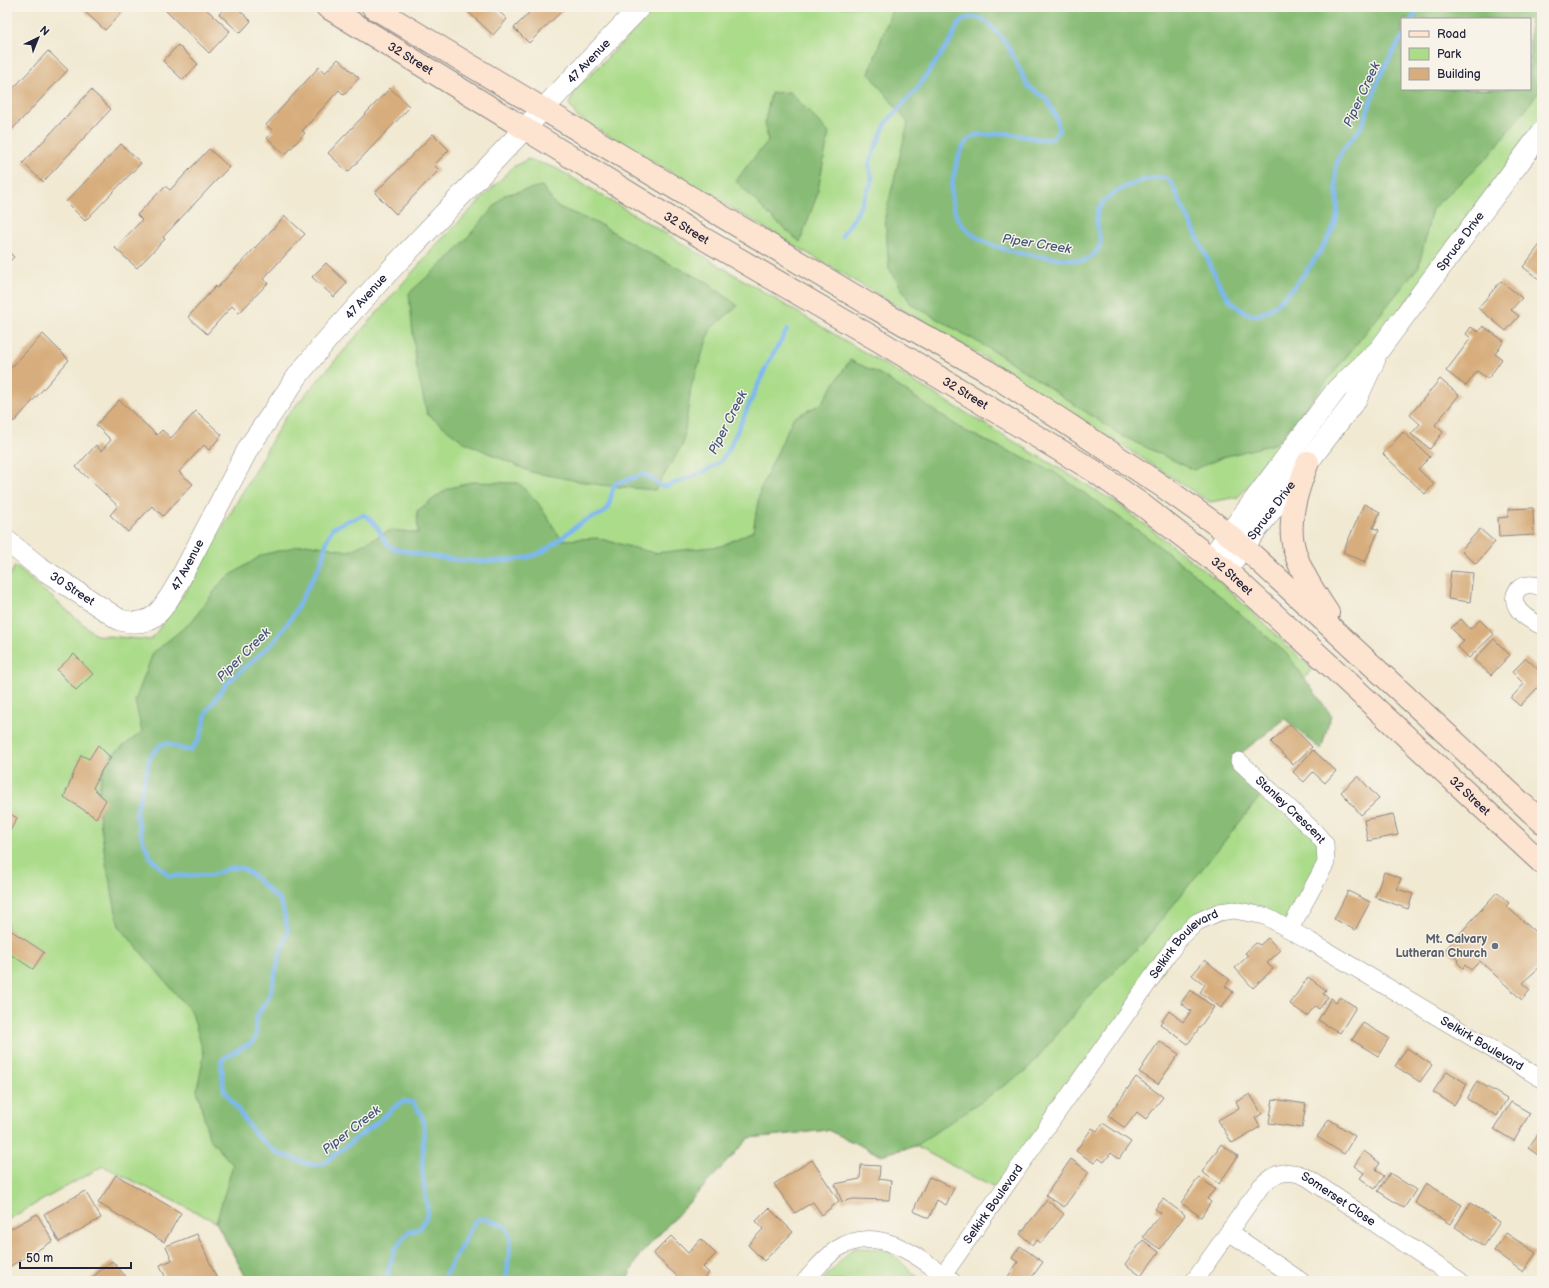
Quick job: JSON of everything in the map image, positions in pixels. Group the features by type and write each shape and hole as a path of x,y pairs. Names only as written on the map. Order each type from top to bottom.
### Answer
{"main road":[{"name":"32 Street","path":"327,7 701,237 880,342 1094,471 1141,504 1219,564 1542,863"},
{"path":"373,7 869,304 987,371 1162,486 1236,541 1347,640 1542,822"},
{"path":"1308,462 1292,508 1292,542 1307,581 1347,640"}],"street":[{"name":"47 Avenue","path":"143,622 155,617 164,606 249,447 298,374 379,282 544,110 640,7"},
{"name":"Spruce Drive","path":"1219,564 1236,541 1337,389 1379,350 1542,132"},
{"name":"Spruce Drive","path":"1236,541 1308,462 1357,398 1379,350"},
{"name":"30 Street","path":"7,541 38,566 108,613 129,622 143,622"},
{"path":"1542,588 1535,584 1525,585 1515,595 1515,602 1523,614 1542,626"},
{"name":"Stanley Crescent","path":"1239,761 1315,832 1325,844 1326,863 1290,929"},
{"name":"Selkirk Boulevard","path":"945,1279 1128,1009 1187,930 1207,916 1234,910 1265,916 1290,929 1542,1079"},
{"name":"Somerset Close","path":"1194,1281 1268,1178 1276,1174 1293,1172 1308,1178 1459,1281"},
{"path":"1229,1232 1301,1281"},
{"path":"805,1281 837,1249 848,1243 872,1239 895,1244 945,1279"}],"green space":[{"path":"658,7 1542,7 1542,132 1337,389 1238,497 1210,502 995,364 577,117 569,104 575,90"},
{"path":"893,7 1542,7 1542,88 1487,158 1432,209 1419,266 1277,443 1223,457 1194,470 1122,436 997,353 911,304 889,268 885,217 908,123 869,73"},
{"path":"790,92 829,133 817,195 800,242 771,217 736,181 768,141 765,121 771,93"},
{"path":"528,159 556,168 1117,503 1222,584 1312,669 1236,757 1325,844 1290,929 1250,912 1197,922 1002,1192 915,1146 880,1155 828,1130 749,1138 639,1256 626,1281 248,1281 216,1222 103,1166 7,1220 7,580 15,566 96,635 151,640 190,585 284,419 438,243 513,167"},
{"path":"542,186 556,206 601,225 652,255 707,282 738,306 711,328 691,387 683,444 655,490 600,485 531,472 464,442 427,414 416,364 409,293 454,253 504,195"},
{"path":"850,360 880,374 965,431 1054,472 1146,536 1192,572 1287,654 1331,715 1321,750 1285,719 1236,757 1263,793 1141,945 1087,999 1027,1070 915,1146 880,1155 828,1130 749,1138 639,1256 626,1281 248,1281 216,1222 233,1165 209,1138 197,1089 204,1055 192,1013 119,926 106,863 97,799 105,760 142,732 135,701 153,653 192,621 223,580 262,555 306,544 349,551 391,530 418,533 417,511 447,489 471,482 519,483 538,503 562,540 597,538 654,553 721,546 753,531 760,490 793,418 821,404"},
{"path":"853,1248 886,1249 922,1281 822,1281"}],"building":[{"path":"88,7 127,7 105,30 84,11"},
{"path":"162,7 204,7 230,31 209,53"},
{"path":"226,7 236,7 251,21 240,33 219,14"},
{"path":"463,7 494,7 507,19 493,35"},
{"path":"535,7 566,7 529,43 514,28"},
{"path":"178,45 198,64 183,80 163,61"},
{"path":"48,51 68,70 7,135 7,95"},
{"path":"338,59 359,78 344,95 339,90 302,131 305,133 285,155 267,138 273,131 266,125 319,67 325,73"},
{"path":"390,88 410,107 348,172 328,153"},
{"path":"91,90 111,109 43,182 23,163"},
{"path":"433,134 449,150 434,165 439,170 396,214 375,193"},
{"path":"121,144 141,163 85,221 66,202"},
{"path":"209,149 229,167 163,237 165,239 137,268 115,248 142,220 137,215 165,186 170,190"},
{"path":"285,216 305,234 263,279 268,283 239,313 232,306 207,334 188,317 216,286 217,288"},
{"path":"1542,242 1542,277 1540,280 1523,267"},
{"path":"7,250 14,257 7,264"},
{"path":"326,263 347,283 334,297 312,277"},
{"path":"1501,281 1522,298 1511,310 1519,316 1506,331 1478,308"},
{"path":"1483,326 1504,341 1495,354 1502,359 1488,379 1477,371 1466,386 1446,371 1471,338 1466,334 1471,327 1478,332"},
{"path":"43,334 69,360 15,421 7,422 7,372"},
{"path":"1440,379 1459,395 1435,425 1443,432 1430,449 1411,434 1420,424 1410,415"},
{"path":"119,400 157,435 162,430 171,438 196,411 222,435 209,450 204,445 179,472 193,484 163,516 152,506 128,532 110,515 118,506 76,467 96,445 101,451 111,440 96,425"},
{"path":"1403,432 1430,457 1418,469 1434,484 1425,494 1383,454"},
{"path":"1364,504 1380,512 1373,528 1379,530 1365,562 1343,552"},
{"path":"1533,508 1534,535 1499,537 1498,518 1508,517 1508,509"},
{"path":"1480,529 1495,542 1476,564 1461,550"},
{"path":"1451,571 1473,573 1470,602 1448,599"},
{"path":"1461,619 1470,629 1480,620 1494,634 1469,658 1458,647 1464,641 1451,628"},
{"path":"1494,639 1510,655 1491,675 1474,660"},
{"path":"74,654 93,674 76,690 57,670"},
{"path":"1526,658 1542,673 1542,683 1520,706 1511,698 1524,684 1512,672"},
{"path":"1290,724 1312,747 1293,765 1271,742"},
{"path":"98,745 111,758 103,768 93,788 106,800 96,818 64,797 81,755 89,759"},
{"path":"1313,750 1336,771 1325,783 1313,772 1304,782 1293,772"},
{"path":"1358,776 1379,799 1361,815 1341,792"},
{"path":"7,812 17,818 9,833 7,832"},
{"path":"1393,814 1398,835 1368,841 1364,820"},
{"path":"1384,872 1401,878 1397,889 1413,894 1408,909 1375,897"},
{"path":"1348,891 1370,902 1355,930 1334,919"},
{"name":"Mt. Calvary Lutheran Church","path":"1497,892 1509,903 1506,906 1542,938 1542,965 1522,983 1530,990 1522,1000 1480,961 1471,970 1465,965 1463,968 1457,962 1458,960 1446,949"},
{"path":"7,928 44,952 33,969 7,952"},
{"path":"1268,938 1280,951 1267,963 1273,969 1253,988 1235,968 1248,956 1245,953 1256,943 1260,945"},
{"path":"1205,960 1230,980 1225,986 1233,992 1221,1008 1200,992 1205,985 1192,975"},
{"path":"1308,977 1326,990 1323,994 1328,997 1319,1009 1315,1006 1307,1016 1290,1004"},
{"path":"1190,990 1214,1007 1188,1044 1160,1024 1169,1011 1183,1022 1191,1011 1181,1003"},
{"path":"1340,997 1356,1007 1340,1033 1318,1020 1331,998 1336,1002"},
{"path":"1363,1023 1389,1038 1378,1056 1352,1040"},
{"path":"1159,1041 1179,1054 1158,1084 1139,1072"},
{"path":"1407,1048 1432,1065 1420,1082 1395,1066"},
{"path":"1447,1071 1467,1084 1454,1105 1433,1092"},
{"path":"1136,1077 1163,1097 1146,1119 1137,1112 1125,1128 1108,1116"},
{"path":"1477,1081 1507,1099 1497,1116 1467,1099"},
{"path":"1250,1094 1262,1114 1255,1118 1260,1127 1232,1143 1218,1120 1239,1108 1236,1102"},
{"path":"1273,1099 1306,1104 1302,1128 1269,1123"},
{"path":"1511,1102 1530,1113 1514,1141 1494,1129"},
{"path":"1329,1119 1355,1136 1344,1154 1317,1137"},
{"path":"1103,1123 1131,1142 1119,1159 1111,1153 1104,1162 1098,1158 1094,1163 1076,1151 1092,1128 1097,1131"},
{"path":"1541,1130 1542,1131 1542,1158 1528,1148"},
{"path":"1221,1144 1238,1156 1219,1184 1202,1172"},
{"path":"1364,1151 1380,1163 1376,1169 1384,1176 1375,1189 1360,1178 1364,1173 1354,1166"},
{"path":"1071,1159 1089,1172 1064,1207 1046,1195"},
{"path":"812,1160 839,1201 822,1215 813,1202 795,1213 774,1184"},
{"path":"861,1165 880,1166 879,1179 891,1181 889,1200 853,1199 842,1202 835,1184 860,1179"},
{"path":"1390,1173 1416,1190 1404,1208 1378,1191"},
{"path":"116,1175 181,1213 164,1242 98,1203"},
{"path":"929,1177 954,1188 946,1205 937,1200 929,1218 913,1211"},
{"path":"1199,1177 1215,1189 1207,1199 1211,1202 1201,1217 1181,1203"},
{"path":"1426,1183 1462,1205 1450,1224 1415,1203"},
{"path":"85,1191 101,1218 59,1242 44,1214"},
{"path":"1163,1199 1185,1215 1160,1249 1143,1237 1161,1213 1155,1209"},
{"path":"1047,1200 1064,1214 1041,1243 1037,1240 1033,1245 1020,1234"},
{"path":"1470,1203 1500,1222 1484,1246 1455,1227"},
{"path":"769,1208 793,1232 764,1261 748,1245 763,1229 756,1221"},
{"path":"37,1214 53,1241 7,1268 7,1231"},
{"path":"1506,1233 1536,1253 1523,1272 1494,1251"},
{"path":"197,1234 218,1281 167,1281 160,1265 172,1260 166,1246"},
{"path":"671,1236 688,1253 701,1239 716,1254 703,1267 709,1273 701,1281 674,1281 678,1277 653,1254"},
{"path":"1143,1240 1159,1252 1141,1276 1125,1264"},
{"path":"1020,1246 1043,1262 1029,1281 1005,1281 1018,1262 1012,1258"},
{"path":"112,1261 130,1281 88,1281"}],"waterway":[{"name":"Piper Creek","path":"1413,18 1419,7"},
{"name":"Piper Creek","path":"842,236 857,213 871,184 872,179 869,164 886,123 916,90 951,40 959,23 967,18 976,17 987,22 999,34 1008,46 1028,86 1047,99 1057,119 1059,130 1052,139 1040,139 1003,133 977,135 967,142 960,152 954,174 952,200 959,220 972,235 992,245 1014,252 1083,261 1098,250 1100,244 1097,227 1097,213 1100,206 1115,193 1136,182 1147,179 1164,178 1172,183 1217,280 1227,297 1233,304 1242,310 1250,314 1257,315 1267,311 1279,302 1304,275 1332,231 1336,220 1338,204 1336,173 1339,157 1362,125 1380,77 1401,39"},
{"name":"Piper Creek","path":"388,1281 388,1271 395,1249 408,1232 419,1229 428,1213 422,1170 424,1126 422,1116 413,1103 404,1101 323,1164 312,1165 277,1153 255,1134 224,1090 221,1062 225,1057 253,1042 256,1036 256,1018 270,995 280,954 288,932 282,905 278,899 250,873 241,868 230,868 212,875 169,876 150,857 142,838 136,814 150,757 160,745 167,743 185,750 191,750 200,738 207,711 227,683 272,644 292,617 321,563 328,537 333,528 364,515 374,523 387,544 393,548 408,552 470,561 503,561 532,556 540,553 582,522 604,512 610,502 615,484 645,474 661,486 667,486 706,471 721,461 730,447 767,365 787,330"},
{"name":"Piper Creek","path":"442,1281 475,1221 479,1219 486,1219 506,1227 511,1237 506,1281"}],"place":[{"name":"Mt. Calvary Lutheran Church","path":"1495,946"}]}
